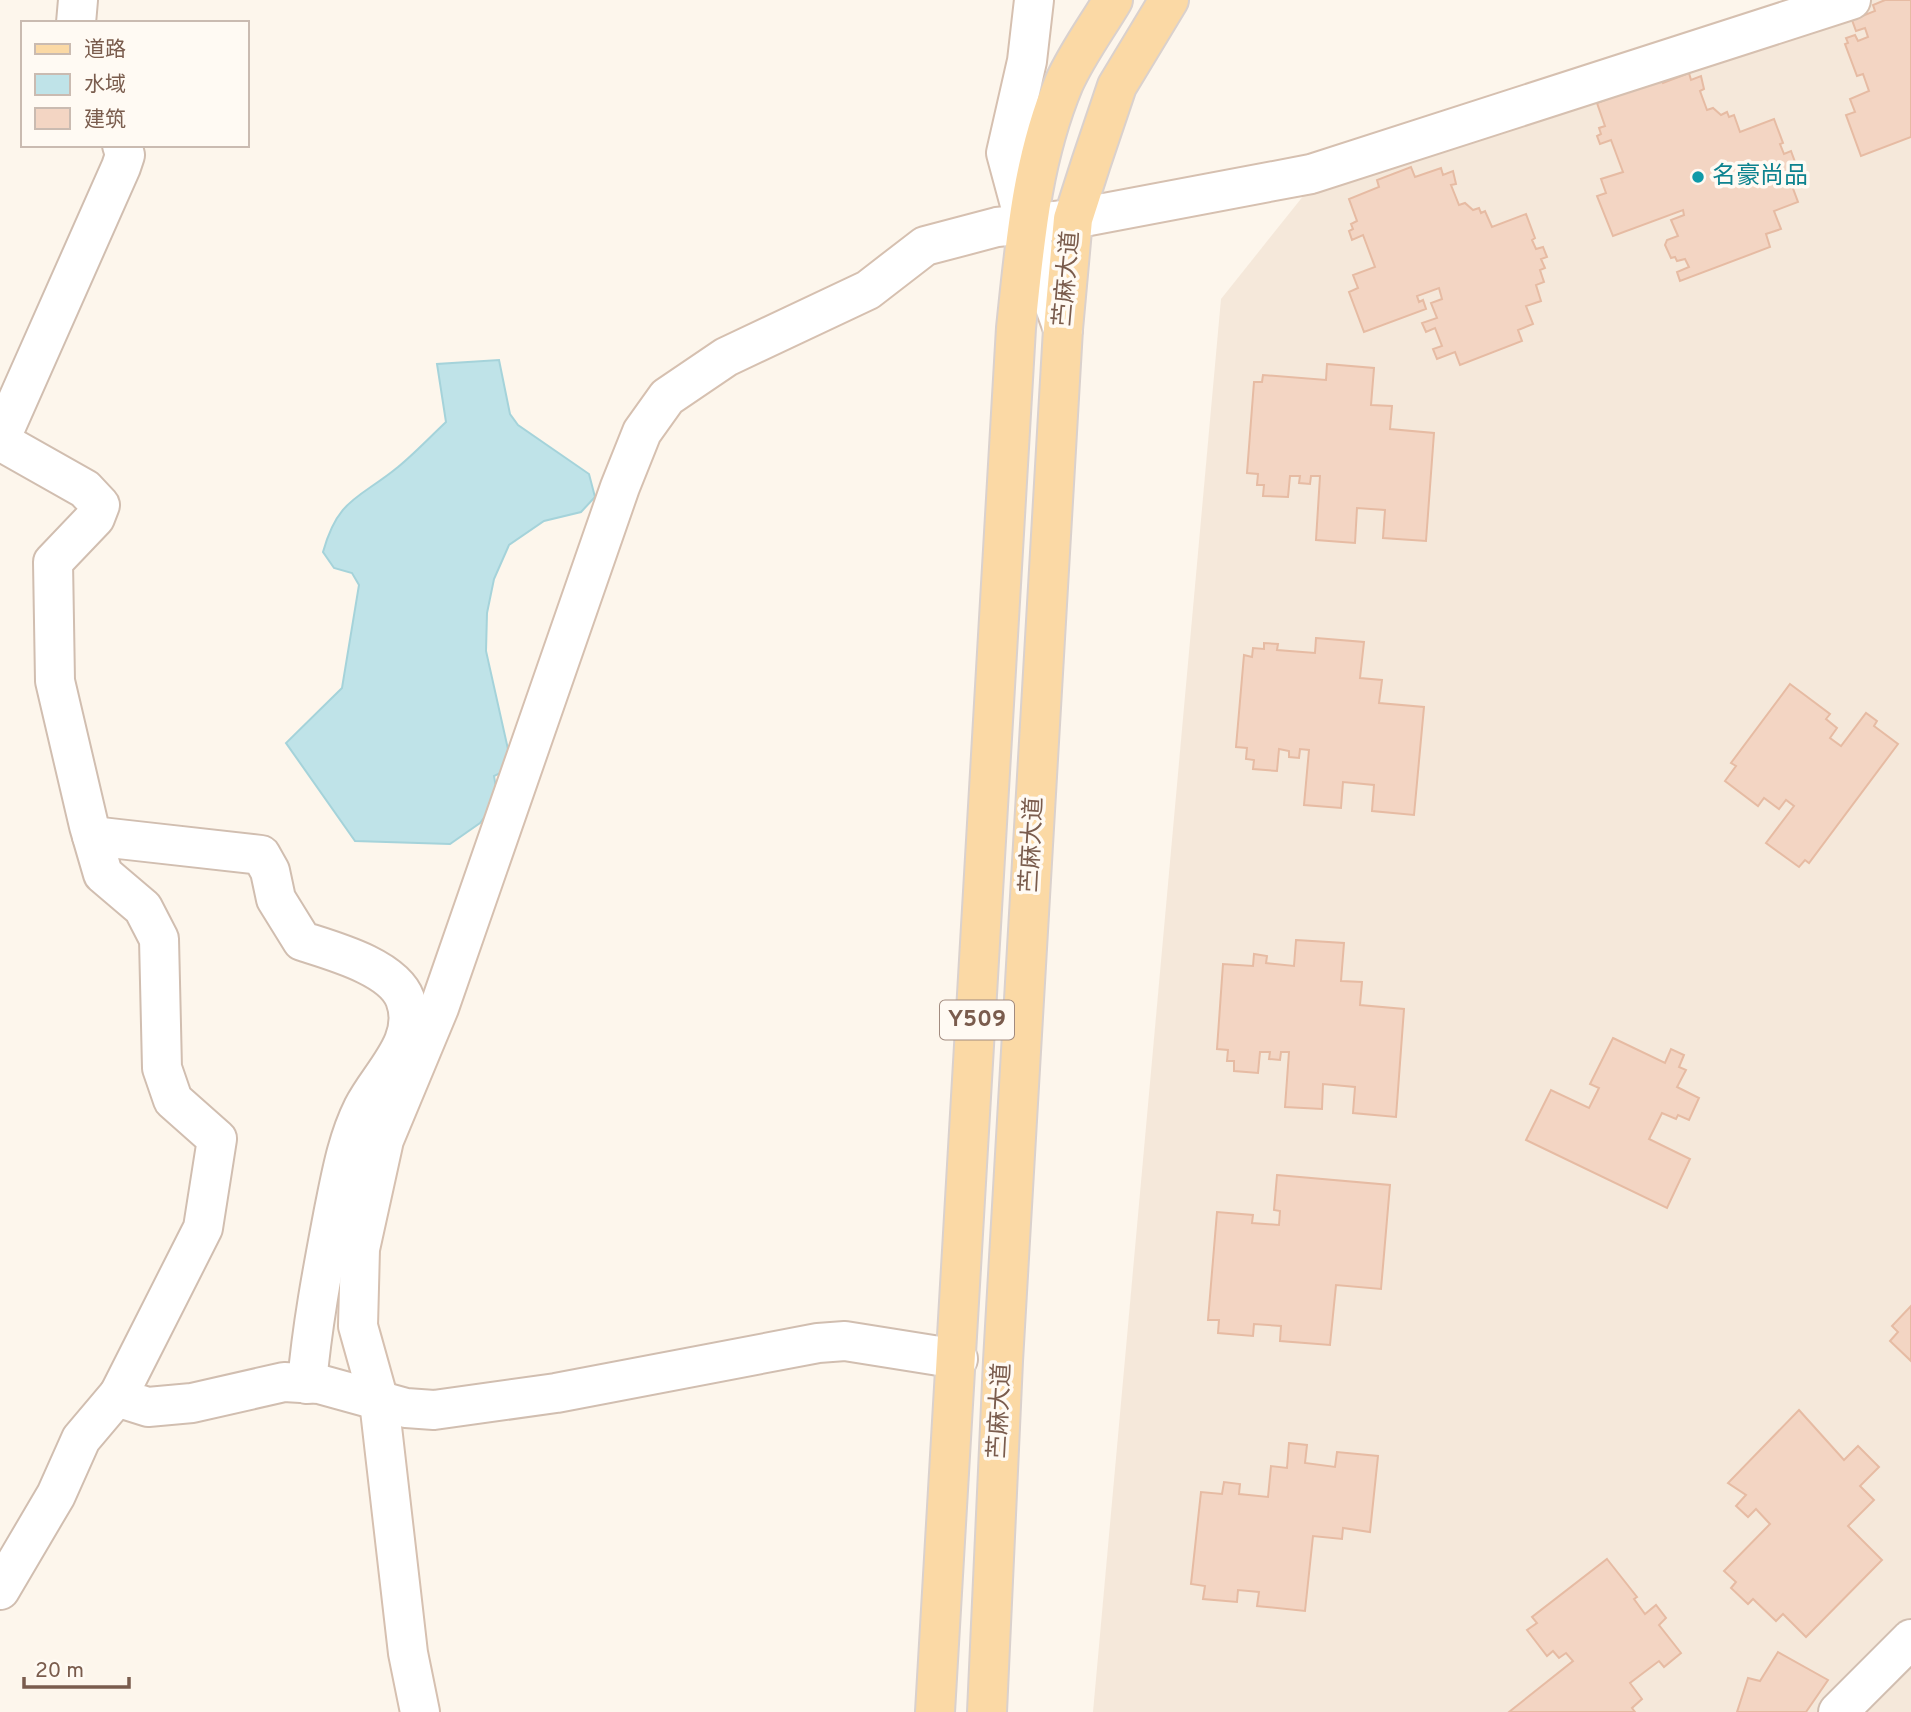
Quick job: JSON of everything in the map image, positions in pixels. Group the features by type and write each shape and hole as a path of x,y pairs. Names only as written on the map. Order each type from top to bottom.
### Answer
{"main road":[{"name":"苎麻大道","path":"935,1712 958,1359 1016,328 1026,226 1035,168 1065,82 1113,0"},
{"name":"苎麻大道","path":"987,1712 1003,1361 1063,330 1073,219 1117,86 1169,0"}],"street":[{"path":"76,21 78,0"},
{"name":"Y509","path":"1034,0 1027,61 1006,153 1026,226 1063,330"},
{"path":"420,1712 408,1653 379,1401 358,1326 360,1249 384,1140 439,1008 620,487 642,432 667,397 726,357 868,290 925,246 997,227 1073,219 1311,174 1851,0"},
{"path":"0,1590 56,1494 81,1439 119,1394 203,1228 217,1139 173,1100 162,1068 159,939 142,908 103,874 55,681 51,575 53,562 95,518 100,505 85,489 0,440 121,167 125,155 123,147"},
{"path":"92,836 261,855 270,871 276,899 302,941 336,952 394,979 406,1000 407,1032 389,1071 363,1107 346,1152 311,1335 307,1384"},
{"path":"119,1394 148,1407 192,1403 285,1382 348,1390 379,1401 433,1410 556,1393 818,1343 845,1341 958,1359"},
{"path":"1838,1712 1911,1639"}],"shaded area":[{"name":"名豪尚品","path":"1871,0 1911,0 1911,1712 1093,1712 1221,299 1312,185"}],"water":[{"path":"499,360 510,414 518,425 589,474 595,497 581,512 544,521 509,545 494,579 487,613 486,651 512,767 494,776 498,799 480,823 450,844 355,841 286,743 342,688 359,585 352,573 334,568 323,552 329,534 343,510 404,462 446,422 437,364"}],"building":[{"name":"名豪尚品","path":"1885,0 1911,0 1911,137 1861,156 1846,115 1855,112 1850,99 1869,91 1863,74 1857,76 1845,44 1848,43 1846,38 1855,35 1858,41 1868,37 1865,28 1856,31 1852,20 1875,11 1873,5"},
{"name":"名豪尚品","path":"1659,72 1663,83 1689,73 1691,80 1701,76 1704,89 1700,91 1707,110 1713,108 1721,115 1727,112 1729,117 1734,115 1740,132 1774,119 1784,154 1791,151 1795,162 1789,164 1793,173 1788,175 1798,202 1774,211 1781,229 1766,234 1770,247 1680,281 1677,272 1689,267 1685,259 1677,261 1675,257 1671,258 1665,245 1667,240 1678,236 1671,220 1684,215 1683,210 1613,236 1597,196 1606,193 1601,179 1623,172 1611,140 1600,144 1597,136 1601,134 1599,128 1605,126 1597,103 1627,92"},
{"path":"1411,167 1415,177 1441,168 1443,175 1453,171 1456,184 1451,185 1459,205 1465,203 1473,210 1479,208 1481,213 1485,211 1492,227 1526,214 1536,249 1543,247 1547,257 1541,259 1545,268 1540,270 1544,282 1536,285 1541,301 1526,306 1533,324 1518,330 1522,341 1460,365 1455,352 1437,359 1433,349 1442,346 1435,328 1426,332 1422,323 1437,318 1431,303 1442,299 1439,288 1417,296 1419,302 1423,300 1426,309 1364,332 1349,292 1358,288 1353,275 1375,267 1363,235 1352,240 1349,231 1353,229 1351,224 1357,221 1349,199 1379,187 1377,180"},
{"path":"1327,364 1374,368 1371,405 1392,406 1390,429 1434,433 1426,541 1383,538 1385,510 1357,508 1355,543 1316,540 1320,476 1311,476 1310,484 1299,483 1300,476 1290,476 1288,497 1263,496 1264,485 1257,485 1258,474 1247,473 1254,382 1262,382 1263,375 1326,380"},
{"path":"1316,638 1364,642 1360,678 1382,680 1379,703 1424,707 1414,815 1372,811 1374,785 1343,782 1341,808 1304,805 1309,750 1300,749 1299,758 1289,757 1289,751 1279,749 1277,771 1253,769 1254,760 1246,759 1247,748 1236,747 1244,655 1252,657 1253,648 1264,649 1264,643 1278,644 1277,650 1315,653"},
{"path":"1790,684 1830,714 1826,719 1837,728 1830,738 1841,746 1866,713 1877,721 1874,726 1898,744 1809,863 1805,860 1799,867 1766,843 1794,806 1786,800 1779,809 1764,798 1758,806 1725,781 1736,766 1731,763"},
{"path":"1296,940 1344,943 1341,981 1362,982 1360,1005 1404,1009 1396,1117 1353,1113 1355,1087 1323,1084 1322,1109 1285,1107 1289,1052 1281,1052 1280,1060 1269,1059 1270,1052 1260,1052 1258,1073 1234,1071 1234,1061 1227,1061 1228,1050 1217,1049 1223,964 1253,966 1254,954 1267,956 1266,963 1294,966"},
{"path":"1613,1038 1665,1063 1671,1049 1684,1055 1679,1067 1686,1070 1677,1087 1699,1098 1689,1120 1678,1115 1676,1119 1662,1113 1649,1139 1690,1159 1667,1208 1526,1140 1551,1090 1589,1108 1599,1088 1590,1084"},
{"path":"1277,1175 1390,1185 1381,1289 1336,1285 1330,1345 1280,1341 1281,1326 1254,1324 1253,1336 1218,1333 1219,1320 1208,1320 1217,1212 1253,1215 1252,1223 1279,1225 1280,1211 1274,1210"},
{"path":"1911,1306 1911,1361 1890,1341 1898,1332 1892,1326"},
{"path":"1799,1410 1844,1460 1858,1446 1879,1467 1860,1486 1874,1500 1848,1526 1882,1560 1806,1637 1783,1614 1776,1621 1753,1599 1748,1604 1731,1588 1736,1582 1724,1571 1770,1524 1756,1509 1748,1517 1736,1506 1746,1495 1728,1483"},
{"path":"1289,1443 1307,1445 1305,1463 1335,1467 1337,1452 1378,1456 1370,1532 1343,1528 1342,1539 1313,1536 1305,1611 1257,1606 1259,1592 1238,1590 1237,1602 1203,1599 1205,1586 1191,1584 1201,1492 1222,1494 1224,1482 1240,1484 1239,1494 1268,1497 1271,1466 1287,1468"},
{"path":"1607,1559 1637,1597 1634,1599 1645,1614 1656,1605 1666,1618 1659,1625 1681,1653 1664,1667 1659,1661 1630,1683 1642,1699 1632,1708 1635,1712 1509,1712 1573,1661 1566,1653 1559,1658 1553,1651 1547,1656 1527,1630 1537,1623 1532,1617"},
{"path":"1778,1652 1828,1680 1806,1712 1737,1712 1748,1678 1760,1681"}],"place":[{"name":"名豪尚品","path":"1698,177"}]}
